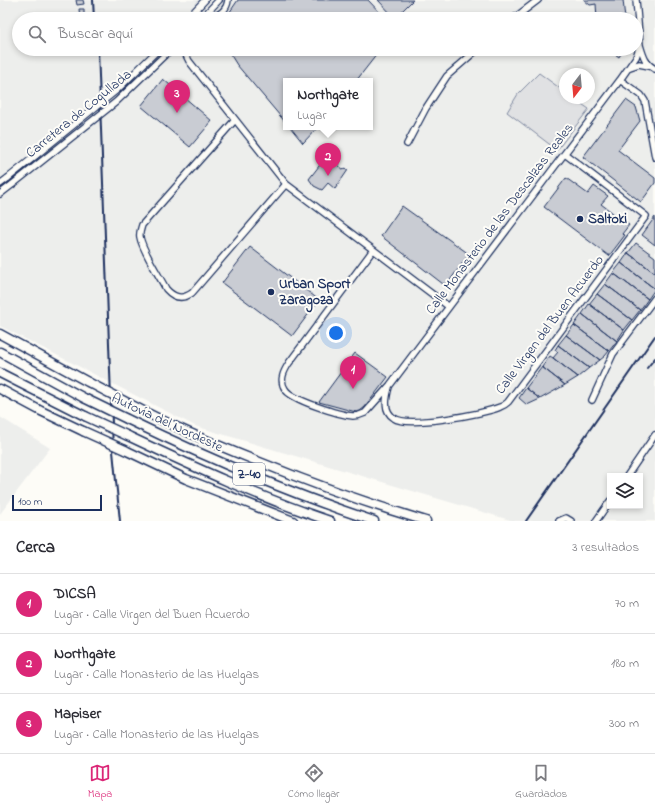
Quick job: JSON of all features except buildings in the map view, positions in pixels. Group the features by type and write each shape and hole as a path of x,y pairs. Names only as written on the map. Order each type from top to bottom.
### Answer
{"highway":[{"path":"0,334 130,404 217,444 297,477 426,521"},
{"name":"Autovía del Nordeste","path":"0,352 84,398 187,448 282,488 374,521"},
{"name":"Autovía del Nordeste","path":"0,373 85,416 180,461 244,488 330,521"},
{"path":"0,389 41,411 186,479 293,521"}],"street":[{"path":"194,12 205,0"},
{"path":"208,12 219,0"},
{"path":"221,12 226,8 228,0"},
{"path":"522,12 538,0"},
{"path":"636,0 637,10"},
{"path":"637,10 640,0"},
{"name":"Carretera de Cogullada","path":"0,184 118,89 152,56"},
{"name":"Carretera de Cogullada","path":"0,194 116,102 164,56"},
{"path":"186,56 286,184 448,306"},
{"path":"407,144 426,108 447,76 470,56"},
{"name":"Calle Monasterio de las Descalzas Reales","path":"390,385 448,306 565,154 630,67 636,56"},
{"path":"643,56 652,68"},
{"path":"630,67 639,64 652,68"},
{"path":"620,80 641,95 645,101 655,157"},
{"path":"235,120 142,225 140,238 166,289 171,294 181,298 192,293 286,184"},
{"name":"Calle Virgen del Buen Acuerdo","path":"390,385 386,400 387,410 393,418 401,421 418,422 467,416 499,408 508,402 646,216 565,154"},
{"path":"373,250 288,363 282,377 284,389 288,393 313,405 353,416 365,413 390,385"},
{"path":"592,400 613,354 655,298"},
{"path":"629,473 655,435"},
{"path":"596,521 607,505"},
{"path":"559,521 566,518 571,521"}],"shaded area":[{"path":"0,0 655,0 655,521 513,521 195,426 0,326"},
{"path":"539,73 559,88 559,104 582,104 589,109 557,150 507,112 518,94"},
{"path":"0,417 50,448 0,514"}],"railway":[{"path":"93,0 94,12"},
{"path":"98,56 113,451 120,521"},
{"path":"526,521 655,336"},
{"path":"647,368 655,358"}],"place":[{"name":"Mapiser","path":"177,113"},
{"name":"Northgate","path":"328,176"},
{"name":"Saltoki","path":"580,219"},
{"name":"Urban Sport Zaragoza","path":"271,292"},
{"name":"DICSA","path":"353,389"}]}
